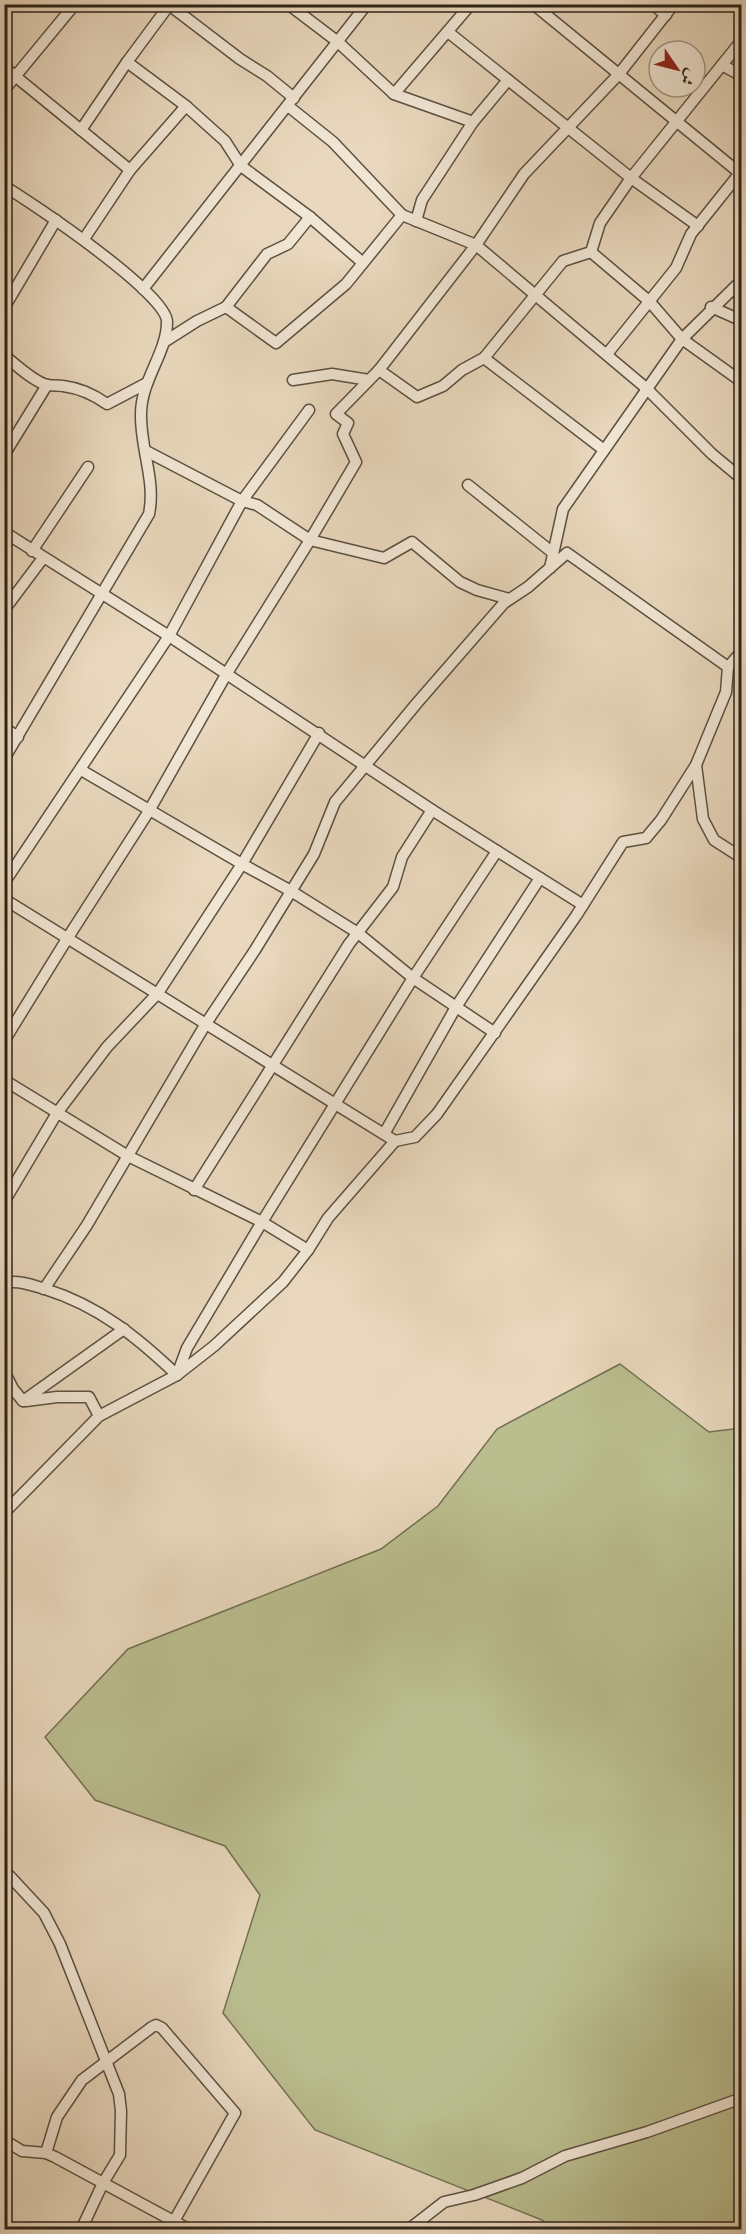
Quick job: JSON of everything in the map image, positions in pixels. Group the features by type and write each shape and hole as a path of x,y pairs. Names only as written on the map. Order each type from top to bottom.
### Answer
{"street":[{"path":"4,90 75,4"},
{"path":"288,4 338,42 394,94 474,122"},
{"path":"143,289 368,4"},
{"path":"394,94 471,4"},
{"path":"533,4 740,174 691,234 676,268 607,354"},
{"path":"652,4 666,15"},
{"path":"4,1041 150,812 227,673 356,462 343,434 348,423 336,414 379,370 476,245 524,174 619,74 674,4"},
{"path":"81,130 169,5 291,102 333,142 402,215 476,245 646,388 712,454 741,479"},
{"path":"448,32 567,128 698,226"},
{"path":"591,252 600,223 632,178 741,40"},
{"path":"127,62 186,106 225,141 241,166 310,217 363,263"},
{"path":"723,65 741,75"},
{"path":"4,67 130,170"},
{"path":"416,221 422,200 474,122 508,80"},
{"path":"84,239 130,170 186,106"},
{"path":"4,186 84,239 158,302 167,316 164,342 147,383 141,414 151,484 149,514 4,759"},
{"path":"226,307 276,343 346,284 402,215"},
{"path":"164,342 197,321 226,307 267,254 288,244 310,217"},
{"path":"4,308 56,220"},
{"path":"379,370 417,397 443,386 462,370 484,358 563,261 591,252"},
{"path":"591,252 650,302 682,339 741,382"},
{"path":"550,568 563,509 682,339 741,280"},
{"path":"711,308 738,319 741,318"},
{"path":"4,355 47,386 63,386 84,391 106,404 147,383"},
{"path":"484,358 604,450"},
{"path":"293,380 332,374 369,380"},
{"path":"4,455 47,386"},
{"path":"4,883 169,636 242,501 309,410"},
{"path":"146,451 242,501 257,505 310,540 384,558 412,542 460,582 477,590 509,598"},
{"path":"33,551 88,467"},
{"path":"468,485 553,553"},
{"path":"4,532 227,673 432,810 583,905"},
{"path":"44,1289 87,1225 205,1025 314,854 335,802 462,650 509,598 528,587 567,553 728,667"},
{"path":"4,610 43,558"},
{"path":"4,1513 99,1416 177,1375 214,1346 283,1282 308,1250 328,1218 394,1141 415,1137 426,1128 495,1033 583,905 623,842 646,838 661,820 696,765 726,692 728,667 741,651"},
{"path":"4,728 18,737"},
{"path":"4,1202 57,1113 107,1047 158,993 242,864 319,733"},
{"path":"696,765 703,819 714,840 741,858"},
{"path":"81,770 150,812 291,891 358,933 413,978 495,1033"},
{"path":"194,1190 358,933 393,887 402,857 432,810"},
{"path":"177,1375 187,1348 262,1222 413,978 497,850"},
{"path":"384,1134 456,1007 540,878"},
{"path":"4,899 394,1141"},
{"path":"4,1080 128,1156 262,1222 308,1250"},
{"path":"4,1283 13,1281 58,1293 102,1313 140,1341 177,1375"},
{"path":"23,1401 124,1329"},
{"path":"4,1371 13,1389 23,1401"},
{"path":"23,1401 57,1397 89,1397 99,1416"},
{"path":"4,1870 44,1913 60,1944 119,2094 120,2155 103,2183 81,2229"},
{"path":"46,2153 57,2116 82,2080 156,2025 162,2028 235,2113 172,2225"},
{"path":"408,2229 444,2202 474,2195 522,2178 565,2156 647,2132 741,2098"},
{"path":"4,2140 22,2151 46,2153 103,2183 172,2225 190,2229"}],"green space":[{"path":"620,1364 709,1432 741,1428 741,2229 553,2229 542,2220 315,2130 223,2013 260,1895 225,1846 95,1800 45,1737 128,1649 381,1549 438,1506 497,1429"}]}
